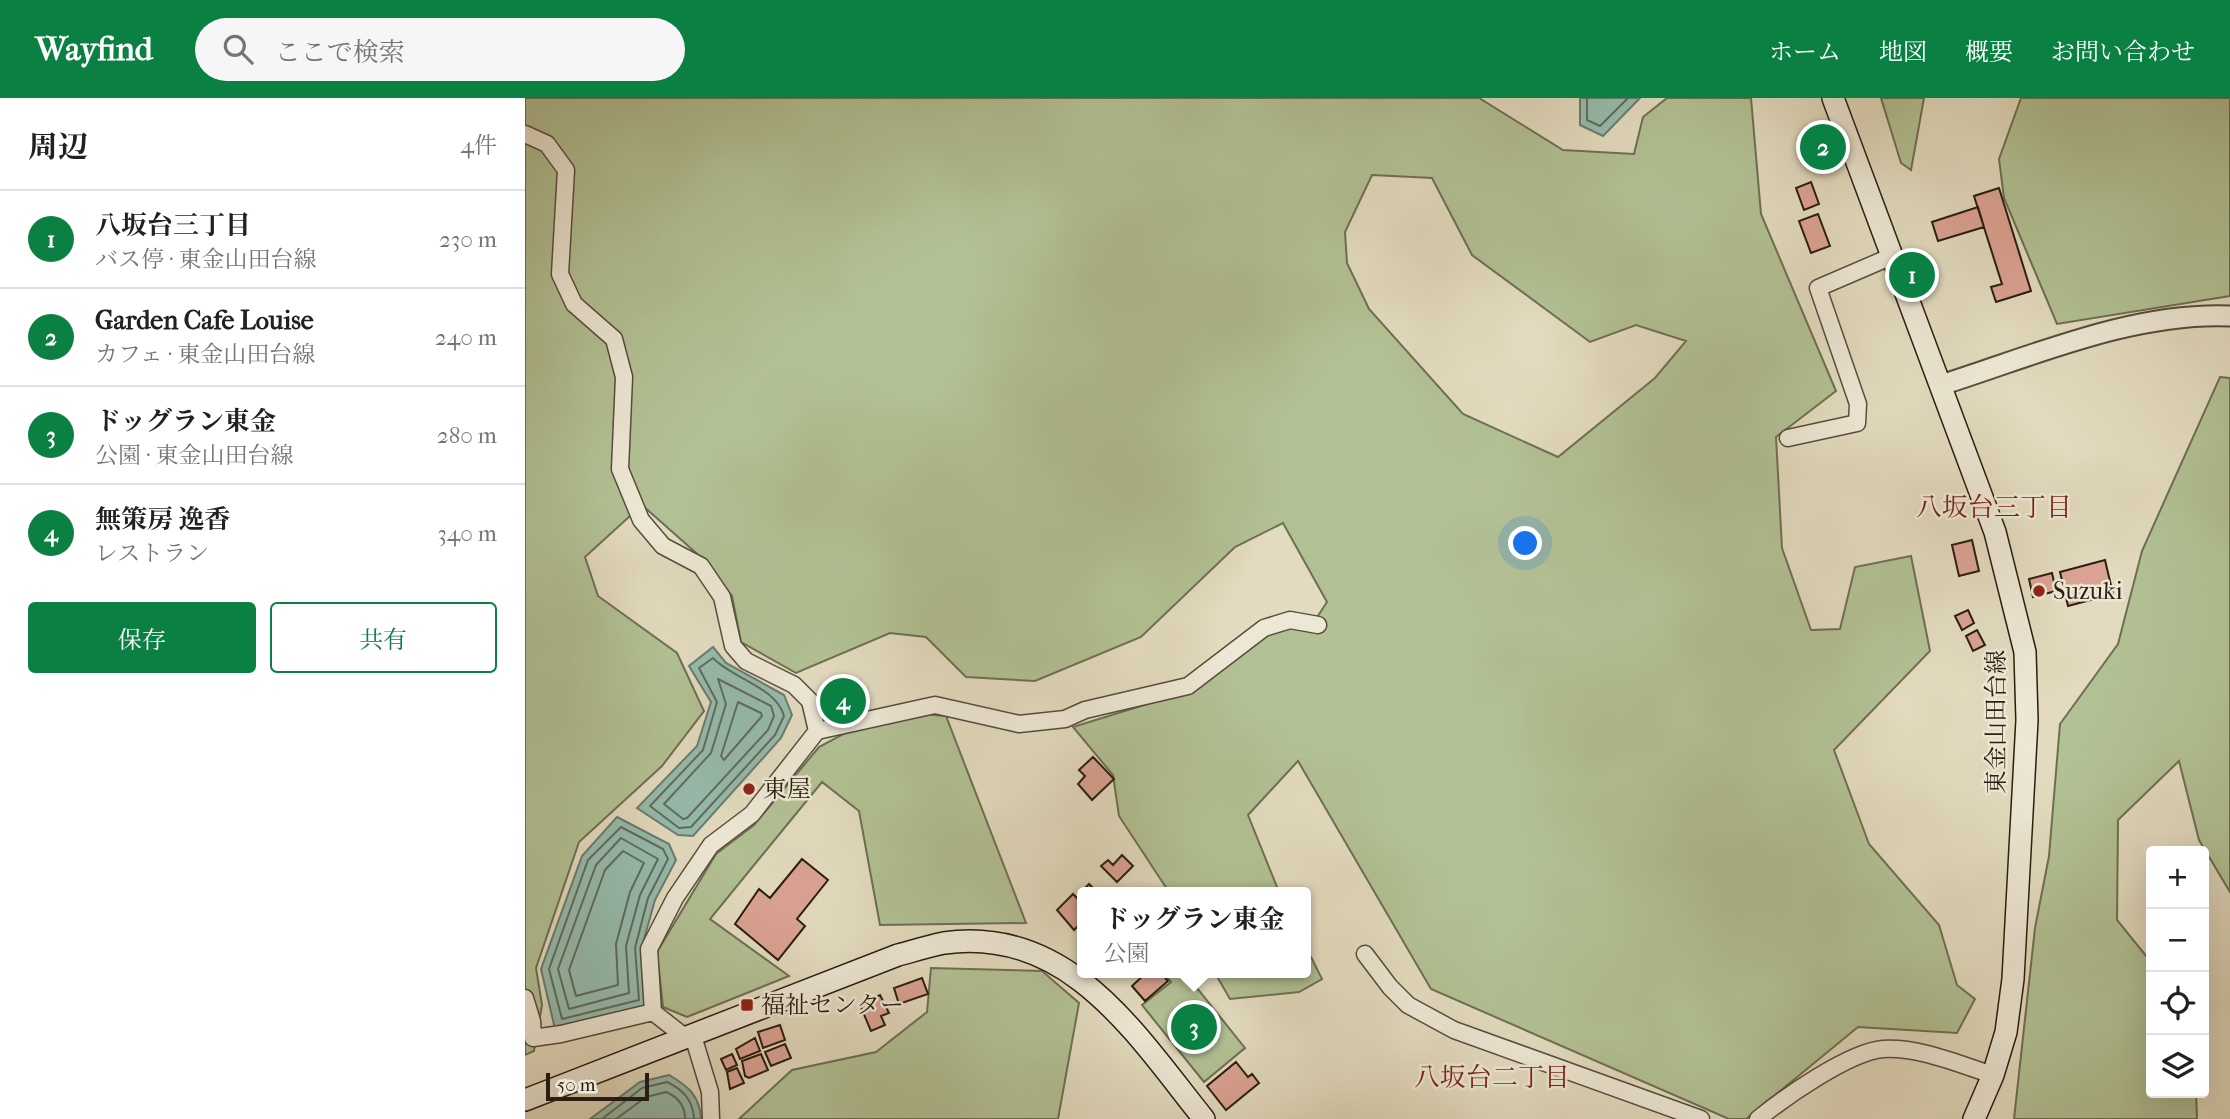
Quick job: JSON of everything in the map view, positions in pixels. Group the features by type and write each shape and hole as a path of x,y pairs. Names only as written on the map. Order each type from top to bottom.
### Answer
{"main road":[{"name":"東金山田台線","path":"1833,98 1890,257 1995,532 2025,652 2027,720 2013,979 2006,1032 1993,1075 1974,1119"},
{"path":"525,1100 898,954 946,943 998,944 1035,954 1077,978"},
{"path":"1078,978 1115,1008 1204,1119"}],"street":[{"path":"525,134 548,144 566,170 560,274 575,304 614,339 624,377 620,469 641,520 663,546 701,566 722,597 733,646 747,661 794,685 810,701 817,731"},
{"path":"1788,438 1857,423 1859,404 1818,288 1890,257"},
{"path":"1941,385 2116,330 2157,322 2230,316"},
{"path":"653,1012 649,949 675,898 711,845 751,814 817,731 935,705 1019,724 1065,719 1085,710 1188,686 1264,628 1290,620 1318,625"},
{"path":"1365,954 1390,987 1408,1005 1454,1030 1701,1119"},
{"path":"525,998 532,1021 533,1038 653,1012 690,1037 710,1092 711,1119"},
{"path":"1758,1119 1793,1091 1804,1089 1840,1064 1883,1049 1918,1052 1993,1075"}],"shaded area":[{"path":"525,98 1479,98 1563,150 1634,154 1643,117 1667,98 1751,98 1761,214 1836,391 1776,437 1782,548 1811,630 1840,629 1855,567 1911,556 1930,651 1834,750 1869,844 1939,925 1957,985 1975,999 1957,1033 1858,1027 1746,1119 1729,1119 1431,989 1298,761 1248,815 1277,887 1166,887 1119,816 1113,775 1073,727 1199,688 1264,635 1287,628 1310,628 1327,602 1283,523 1235,547 1141,637 1035,681 966,677 926,637 890,633 796,673 741,642 732,596 704,560 642,505 585,557 598,596 677,653 704,711 662,766 579,842 536,968 542,1005 534,1051 525,1055","holes":["1372,175 1432,178 1472,255 1590,342 1636,325 1686,341 1655,378 1558,457 1463,414 1369,309 1347,263 1345,232"]},
{"path":"1881,98 1924,98 1911,170 1901,163"},
{"path":"2021,98 2230,98 2230,296 2057,324 2004,198 1999,159"},
{"path":"2220,377 2230,378 2230,892 2209,857 2209,846 2203,846 2199,840 2179,761 2118,820 2117,920 2146,956 2146,1098 2196,1098 2197,1119 2014,1119 2035,928 2049,856 2060,724 2118,644 2142,551"},
{"path":"886,711 946,716 1026,923 880,925 859,811 822,782 710,919 789,976 687,1017 663,1007 657,952 716,854 754,825 819,747"},
{"path":"1311,957 1322,979 1299,992 1230,999 1218,978 1311,978"},
{"path":"931,968 1042,971 1079,1003 1058,1119 739,1119 792,1070 876,1052 927,1012"},
{"path":"1168,978 1189,978 1245,1048 1204,1082 1142,1005 1171,982"}],"water":[{"path":"1580,98 1640,98 1603,136 1580,125"},
{"path":"713,647 726,663 784,695 792,715 781,738 693,836 678,835 637,808 697,746 711,702 689,666"},
{"path":"617,817 669,844 676,860 655,900 641,950 647,1007 555,1029 541,969 582,856"},
{"path":"669,1075 692,1093 701,1119 590,1119 640,1082"}],"building":[{"path":"1822,126 1832,152 1815,158 1811,147 1816,145 1812,135 1819,133 1817,128"},
{"path":"1811,182 1819,204 1804,210 1796,188"},
{"path":"1999,188 2031,291 1996,302 1991,287 2002,284 1974,196"},
{"path":"1978,207 1984,227 1938,241 1932,222"},
{"path":"1818,214 1830,246 1811,253 1799,221"},
{"path":"1972,540 1979,571 1959,576 1952,545"},
{"path":"2105,560 2113,594 2068,606 2060,572"},
{"path":"2052,573 2056,591 2033,597 2029,579"},
{"path":"1968,610 1974,623 1962,630 1955,616"},
{"path":"1977,630 1985,645 1973,651 1966,636"},
{"path":"850,687 858,705 835,716 827,698"},
{"path":"1093,757 1114,779 1092,800 1078,784 1085,776 1079,770"},
{"name":"東屋","path":"749,784 755,789 749,795 743,790"},
{"path":"1122,855 1133,866 1117,882 1101,866 1108,860 1113,865"},
{"path":"802,859 828,880 797,919 805,926 778,960 735,924 759,889 770,898"},
{"path":"1073,894 1077,898 1077,927 1074,930 1057,910"},
{"path":"922,978 928,994 899,1004 894,988"},
{"path":"1141,978 1165,978 1168,981 1145,1001 1132,986"},
{"path":"880,995 889,1013 881,1016 885,1025 871,1031 860,1005"},
{"path":"780,1025 785,1040 763,1048 758,1032"},
{"path":"755,1038 760,1051 740,1059 736,1049"},
{"path":"785,1044 791,1058 771,1066 765,1052"},
{"path":"732,1054 737,1065 726,1070 721,1059"},
{"path":"761,1054 768,1070 749,1078 745,1076 742,1061"},
{"path":"1236,1062 1248,1077 1252,1074 1259,1083 1226,1110 1207,1086"},
{"path":"737,1068 744,1083 730,1089 727,1072"}],"place":[{"name":"Garden Cafe Louise","path":"1823,147"},
{"name":"八坂台三丁目","path":"1912,275"},
{"name":"Suzuki","path":"2039,591"},
{"name":"無策房 逸香","path":"843,701"},
{"name":"東屋","path":"749,789"},
{"name":"福祉センター","path":"747,1005"},
{"name":"ドッグラン東金","path":"1194,1027"}],"district":[{"name":"八坂台三丁目","path":"1994,507"},
{"name":"八坂台二丁目","path":"1492,1077"}]}
